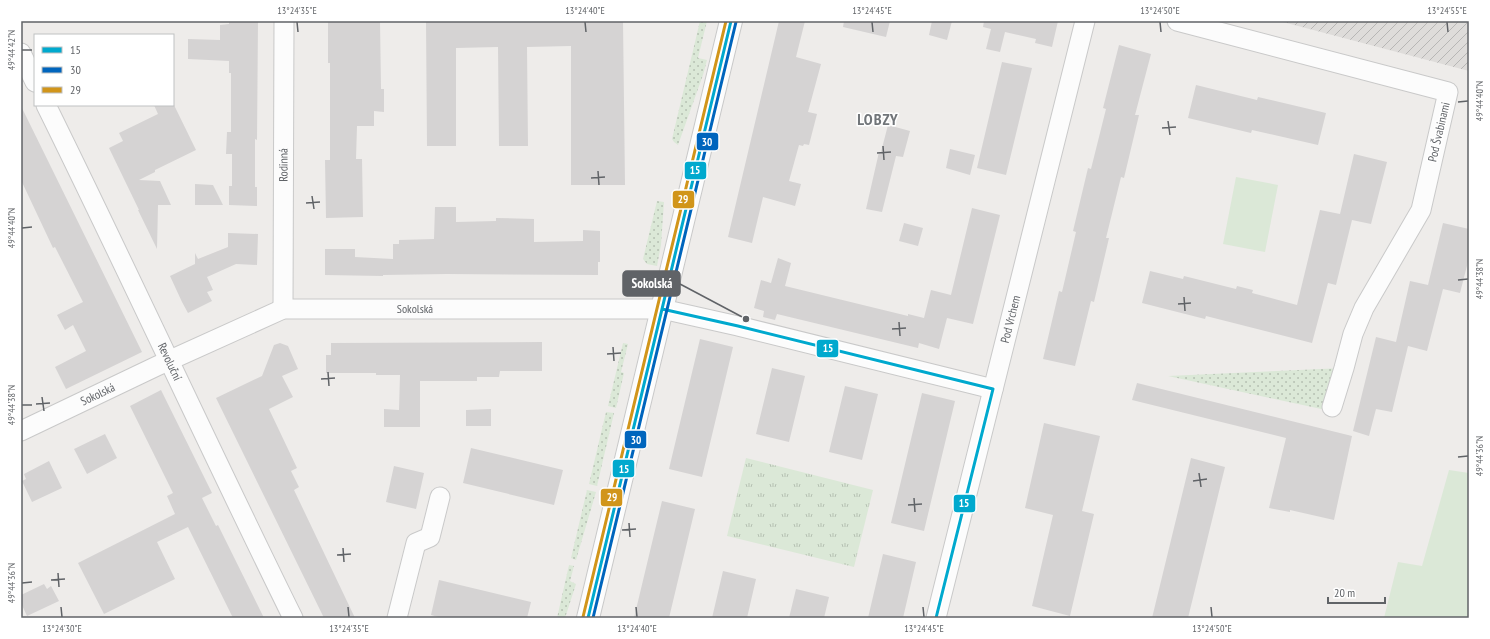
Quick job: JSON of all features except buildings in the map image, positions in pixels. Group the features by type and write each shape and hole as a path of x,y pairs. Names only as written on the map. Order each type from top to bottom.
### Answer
{"street":[{"name":"Rodinná","path":"283,309 284,21"},
{"path":"588,618 732,21"},
{"name":"Pod Vrchem","path":"936,618 1085,21"},
{"name":"Pod Švabinami","path":"1177,21 1448,92 1421,210 1364,308 1353,334 1332,407"},
{"path":"21,53 34,80"},
{"name":"Revoluční","path":"46,106 102,218 168,361 294,618"},
{"name":"Sokolská","path":"21,431 168,361 283,309 662,309 738,326 993,389"},
{"path":"397,618 416,543 430,537 440,497"}],"shaded area":[{"path":"1279,21 1469,21 1469,71"}],"green space":[{"path":"700,21 707,21 698,58 707,60 678,145 672,139"},
{"path":"1236,177 1278,185 1265,252 1223,244"},
{"path":"657,201 664,202 661,245 657,266 647,264 643,259"},
{"path":"645,273 655,276 647,289 636,297 640,275"},
{"path":"623,343 628,344 621,372 624,373 616,408 608,406"},
{"path":"1344,368 1326,410 1168,376"},
{"path":"606,412 614,413 597,486 589,484"},
{"path":"746,458 873,490 854,567 727,536"},
{"path":"1449,470 1469,473 1469,618 1384,618 1398,562 1422,566"},
{"path":"587,490 596,492 576,560 571,558"},
{"path":"569,565 574,566 570,581 576,584 565,618 557,618"}],"transit line":[{"name":"29","path":"583,617 726,21"},
{"name":"15","path":"588,618 731,21"},
{"name":"30","path":"593,618 736,22"},
{"name":"15","path":"662,309 738,326 993,389"},
{"name":"15","path":"936,618 993,389"}],"place":[{"name":"Sokolská","path":"746,319"}],"district":[{"name":"LOBZY","path":"878,119"}]}
